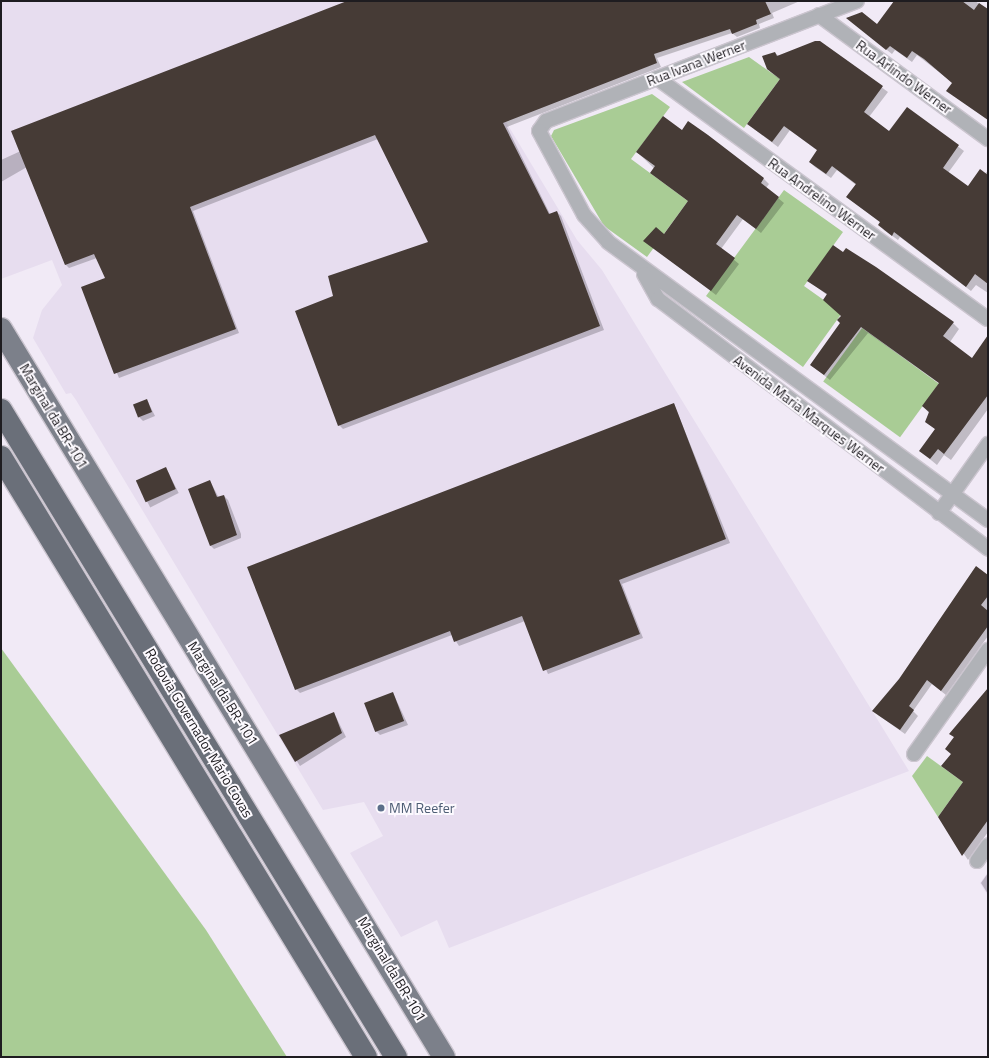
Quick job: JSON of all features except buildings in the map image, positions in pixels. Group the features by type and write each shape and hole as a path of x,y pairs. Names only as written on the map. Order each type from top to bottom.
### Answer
{"highway":[{"name":"Rodovia Governador Mário Covas","path":"1,410 396,1057"},
{"name":"Rodovia Governador Mário Covas","path":"1,457 366,1057"}],"main road":[{"name":"Marginal da BR-101","path":"1,329 444,1057"}],"street":[{"name":"Rua Ivana Werner","path":"539,131 546,121 857,1"},
{"name":"Rua Arlindo Werner","path":"819,15 988,139"},
{"name":"Rua Andrelino Werner","path":"657,78 988,319"},
{"name":"Avenida Maria Marques Werner","path":"539,131 584,215 608,242 640,268 988,520"},
{"name":"Avenida Maria Marques Werner","path":"640,268 658,299 938,513 988,549"},
{"path":"938,513 988,444"},
{"path":"914,754 988,650"},
{"path":"977,861 988,845"}],"shaded area":[{"path":"1,1 722,1 488,92 577,240 602,270 909,771 449,948 437,920 401,937 350,853 383,836 364,802 323,810 76,400 71,393 66,394 33,338 42,310 62,285 52,260 1,279"},
{"path":"988,872 988,896 980,883"}],"green space":[{"path":"749,57 780,79 744,128 682,82"},
{"path":"652,94 670,107 631,159 688,201 647,257 604,226 551,136 554,130"},
{"path":"784,190 843,232 804,286 842,313 803,367 706,296"},
{"path":"862,328 939,384 900,437 823,381"},
{"path":"1,648 206,930 287,1057 1,1057"},
{"path":"927,756 963,782 938,817 912,776"}],"place":[{"name":"MM Reefer","path":"381,808"}]}
